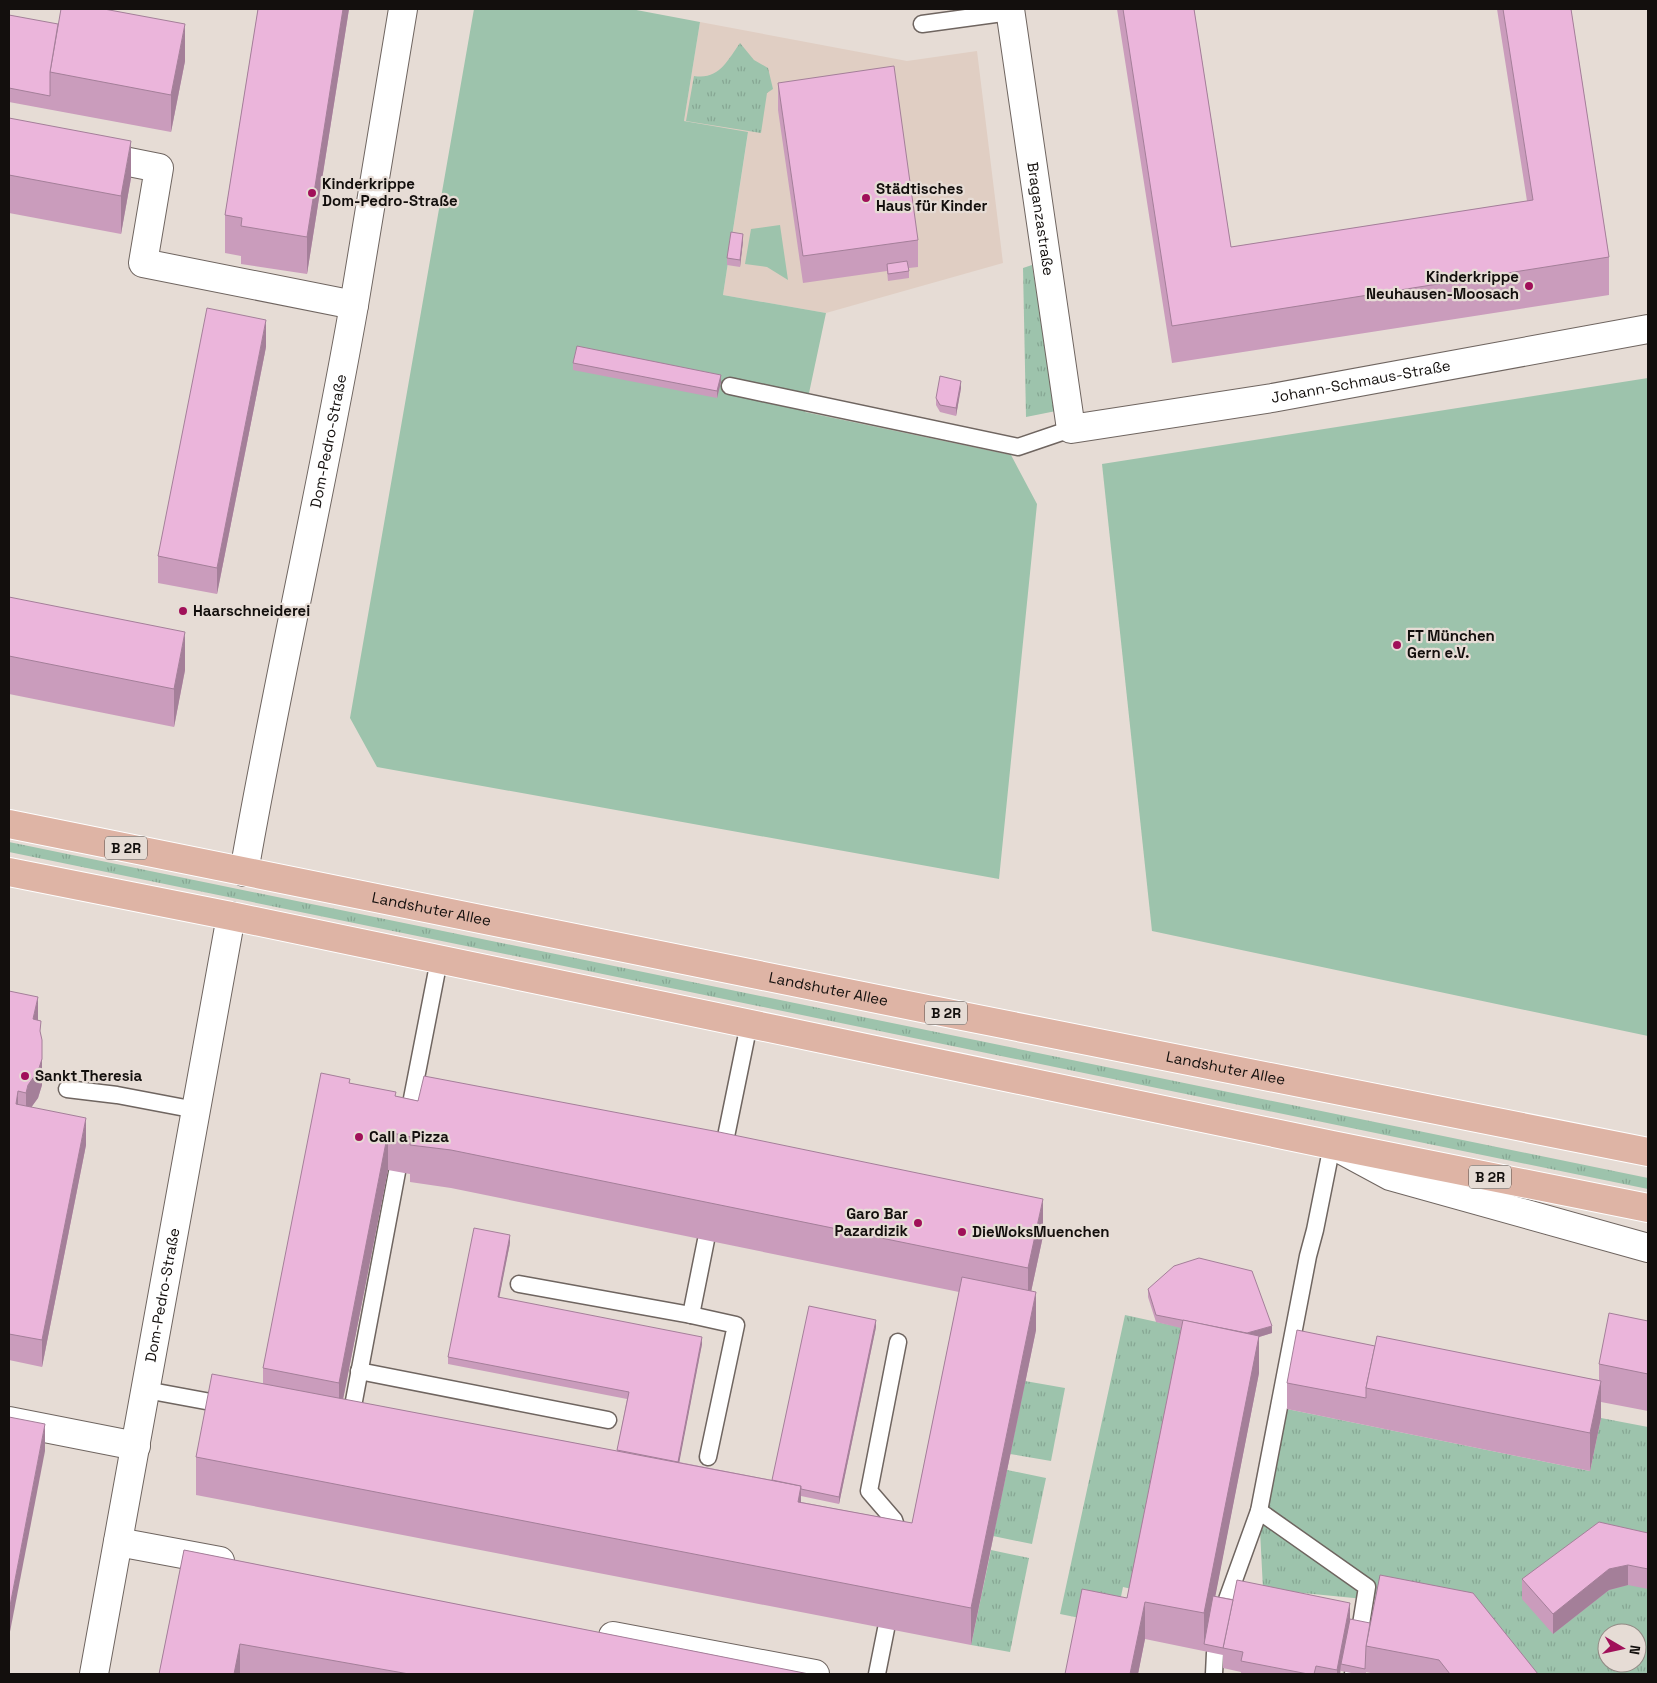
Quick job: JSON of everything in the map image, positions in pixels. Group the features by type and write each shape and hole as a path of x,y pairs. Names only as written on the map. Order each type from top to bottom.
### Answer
{"main road":[{"name":"Landshuter Allee","path":"9,824 1648,1152"},
{"name":"B 2R","path":"9,872 231,916 1332,1145 1648,1208"}],"street":[{"name":"Dom-Pedro-Straße","path":"244,872 261,776 354,305 403,9"},
{"name":"Braganzastraße","path":"1010,10 1071,429"},
{"path":"75,152 159,168 143,263 354,305"},
{"name":"Johann-Schmaus-Straße","path":"1071,429 1272,398 1648,329"},
{"name":"Dom-Pedro-Straße","path":"94,1674 231,916"},
{"path":"1332,1145 1390,1176 1648,1248"},
{"path":"9,1420 136,1446"},
{"path":"118,1542 243,1565"},
{"path":"592,1632 815,1674"}],"lane":[{"path":"922,24 1010,10"},
{"path":"730,386 1018,447 1071,429"},
{"path":"404,1136 418,1076 439,960"},
{"path":"719,1170 749,1024"},
{"path":"67,1090 117,1095 196,1110"},
{"path":"1225,1605 1259,1511 1308,1256 1332,1145"},
{"path":"339,1426 348,1428 397,1172"},
{"path":"691,1314 706,1240"},
{"path":"519,1284 691,1314 736,1325 708,1457"},
{"path":"898,1342 868,1491 894,1520 903,1546 901,1559"},
{"path":"360,1371 608,1420"},
{"path":"146,1390 243,1408"},
{"path":"1259,1511 1368,1587 1353,1674"},
{"path":"877,1674 886,1629"},
{"path":"1214,1674 1215,1653"}],"shaded area":[{"name":"Städtisches Haus für Kinder","path":"700,22 907,61 977,51 1003,263 826,313 723,295 748,133 684,121"}],"green space":[{"path":"474,9 631,9 700,22 684,121 748,132 723,295 826,313 805,412 1011,455 1037,504 999,879 377,767 350,718"},
{"path":"740,43 754,60 768,68 773,89 767,93 761,133 686,121 694,76 710,75 722,68"},
{"path":"780,225 788,280 767,267 745,264 751,229"},
{"path":"1032,265 1056,411 1026,417 1023,268"},
{"name":"FT München Gern e.V.","path":"1648,378 1648,1036 1152,931 1102,464"},
{"path":"9,842 1648,1178 1648,1189 9,852"},
{"path":"1125,1315 1189,1329 1136,1590 1123,1587 1115,1625 1060,1614"},
{"path":"1025,1381 1065,1388 1051,1461 1010,1454"},
{"path":"1287,1409 1590,1471 1601,1418 1648,1427 1648,1674 1516,1674 1473,1620 1374,1600 1263,1589 1259,1511"},
{"path":"1007,1470 1046,1478 1032,1544 993,1536"},
{"path":"991,1550 1029,1558 1010,1652 971,1645"}],"building":[{"path":"61,9 104,9 185,24 171,95 50,72"},
{"path":"258,9 343,9 307,237 241,226 242,218 225,215"},
{"path":"1123,9 1194,9 1231,247 1533,200 1503,9 1571,9 1609,257 1172,326"},
{"path":"9,15 58,24 50,72 50,96 9,88"},
{"path":"894,66 918,240 803,256 778,83"},
{"path":"9,118 131,141 121,196 9,175"},
{"path":"731,232 743,234 740,260 727,258"},
{"path":"907,261 909,271 888,274 887,264"},
{"path":"207,308 266,320 217,568 158,556"},
{"path":"577,346 721,375 717,391 573,363"},
{"path":"940,376 961,381 956,408 940,405 936,398"},
{"path":"9,597 185,632 174,689 9,656"},
{"path":"9,991 38,997 33,1019 41,1021 42,1059 38,1071 28,1085 26,1093 18,1091 16,1104 86,1118 42,1340 9,1334"},
{"path":"321,1073 350,1079 349,1083 396,1092 395,1096 418,1101 424,1076 719,1132 1043,1199 1028,1268 451,1150 410,1145 411,1137 388,1132 339,1383 263,1368"},
{"path":"474,1228 510,1235 498,1297 702,1337 678,1462 617,1450 629,1392 448,1357"},
{"path":"1199,1258 1252,1271 1272,1326 1247,1333 1156,1315 1148,1289 1174,1266"},
{"path":"962,1277 1036,1292 971,1608 196,1457 212,1374 801,1486 798,1502 912,1523"},
{"path":"809,1306 876,1320 839,1497 801,1489 801,1486 772,1480"},
{"path":"1609,1313 1648,1321 1648,1374 1599,1364"},
{"path":"1183,1320 1259,1336 1204,1613 1145,1602 1130,1674 1065,1674 1082,1589 1127,1598"},
{"path":"1297,1330 1375,1346 1366,1388 1366,1398 1287,1383"},
{"path":"1377,1336 1601,1381 1590,1433 1366,1388"},
{"path":"9,1417 45,1424 9,1611"},
{"path":"1599,1522 1648,1533 1648,1569 1628,1565 1609,1569 1553,1614 1522,1579"},
{"path":"184,1550 809,1674 409,1674 240,1644 234,1674 159,1674"},
{"path":"1380,1575 1473,1593 1538,1674 1450,1674 1439,1660 1366,1646"},
{"path":"1237,1580 1350,1603 1337,1670 1316,1666 1314,1674 1308,1674 1241,1661 1243,1652 1223,1648"},
{"path":"1213,1596 1233,1600 1223,1648 1204,1644"},
{"path":"1350,1619 1370,1623 1365,1669 1341,1664"}],"place":[{"name":"Kinderkrippe Dom-Pedro-Straße","path":"312,193"},
{"name":"Städtisches Haus für Kinder","path":"866,198"},
{"name":"Kinderkrippe Neuhausen-Moosach","path":"1529,286"},
{"name":"Haarschneiderei","path":"183,611"},
{"name":"FT München Gern e.V.","path":"1397,645"},
{"name":"Sankt Theresia","path":"25,1076"},
{"name":"Call a Pizza","path":"359,1137"},
{"name":"Garo Bar Pazardizik","path":"918,1223"},
{"name":"DieWoksMuenchen","path":"962,1232"}]}
